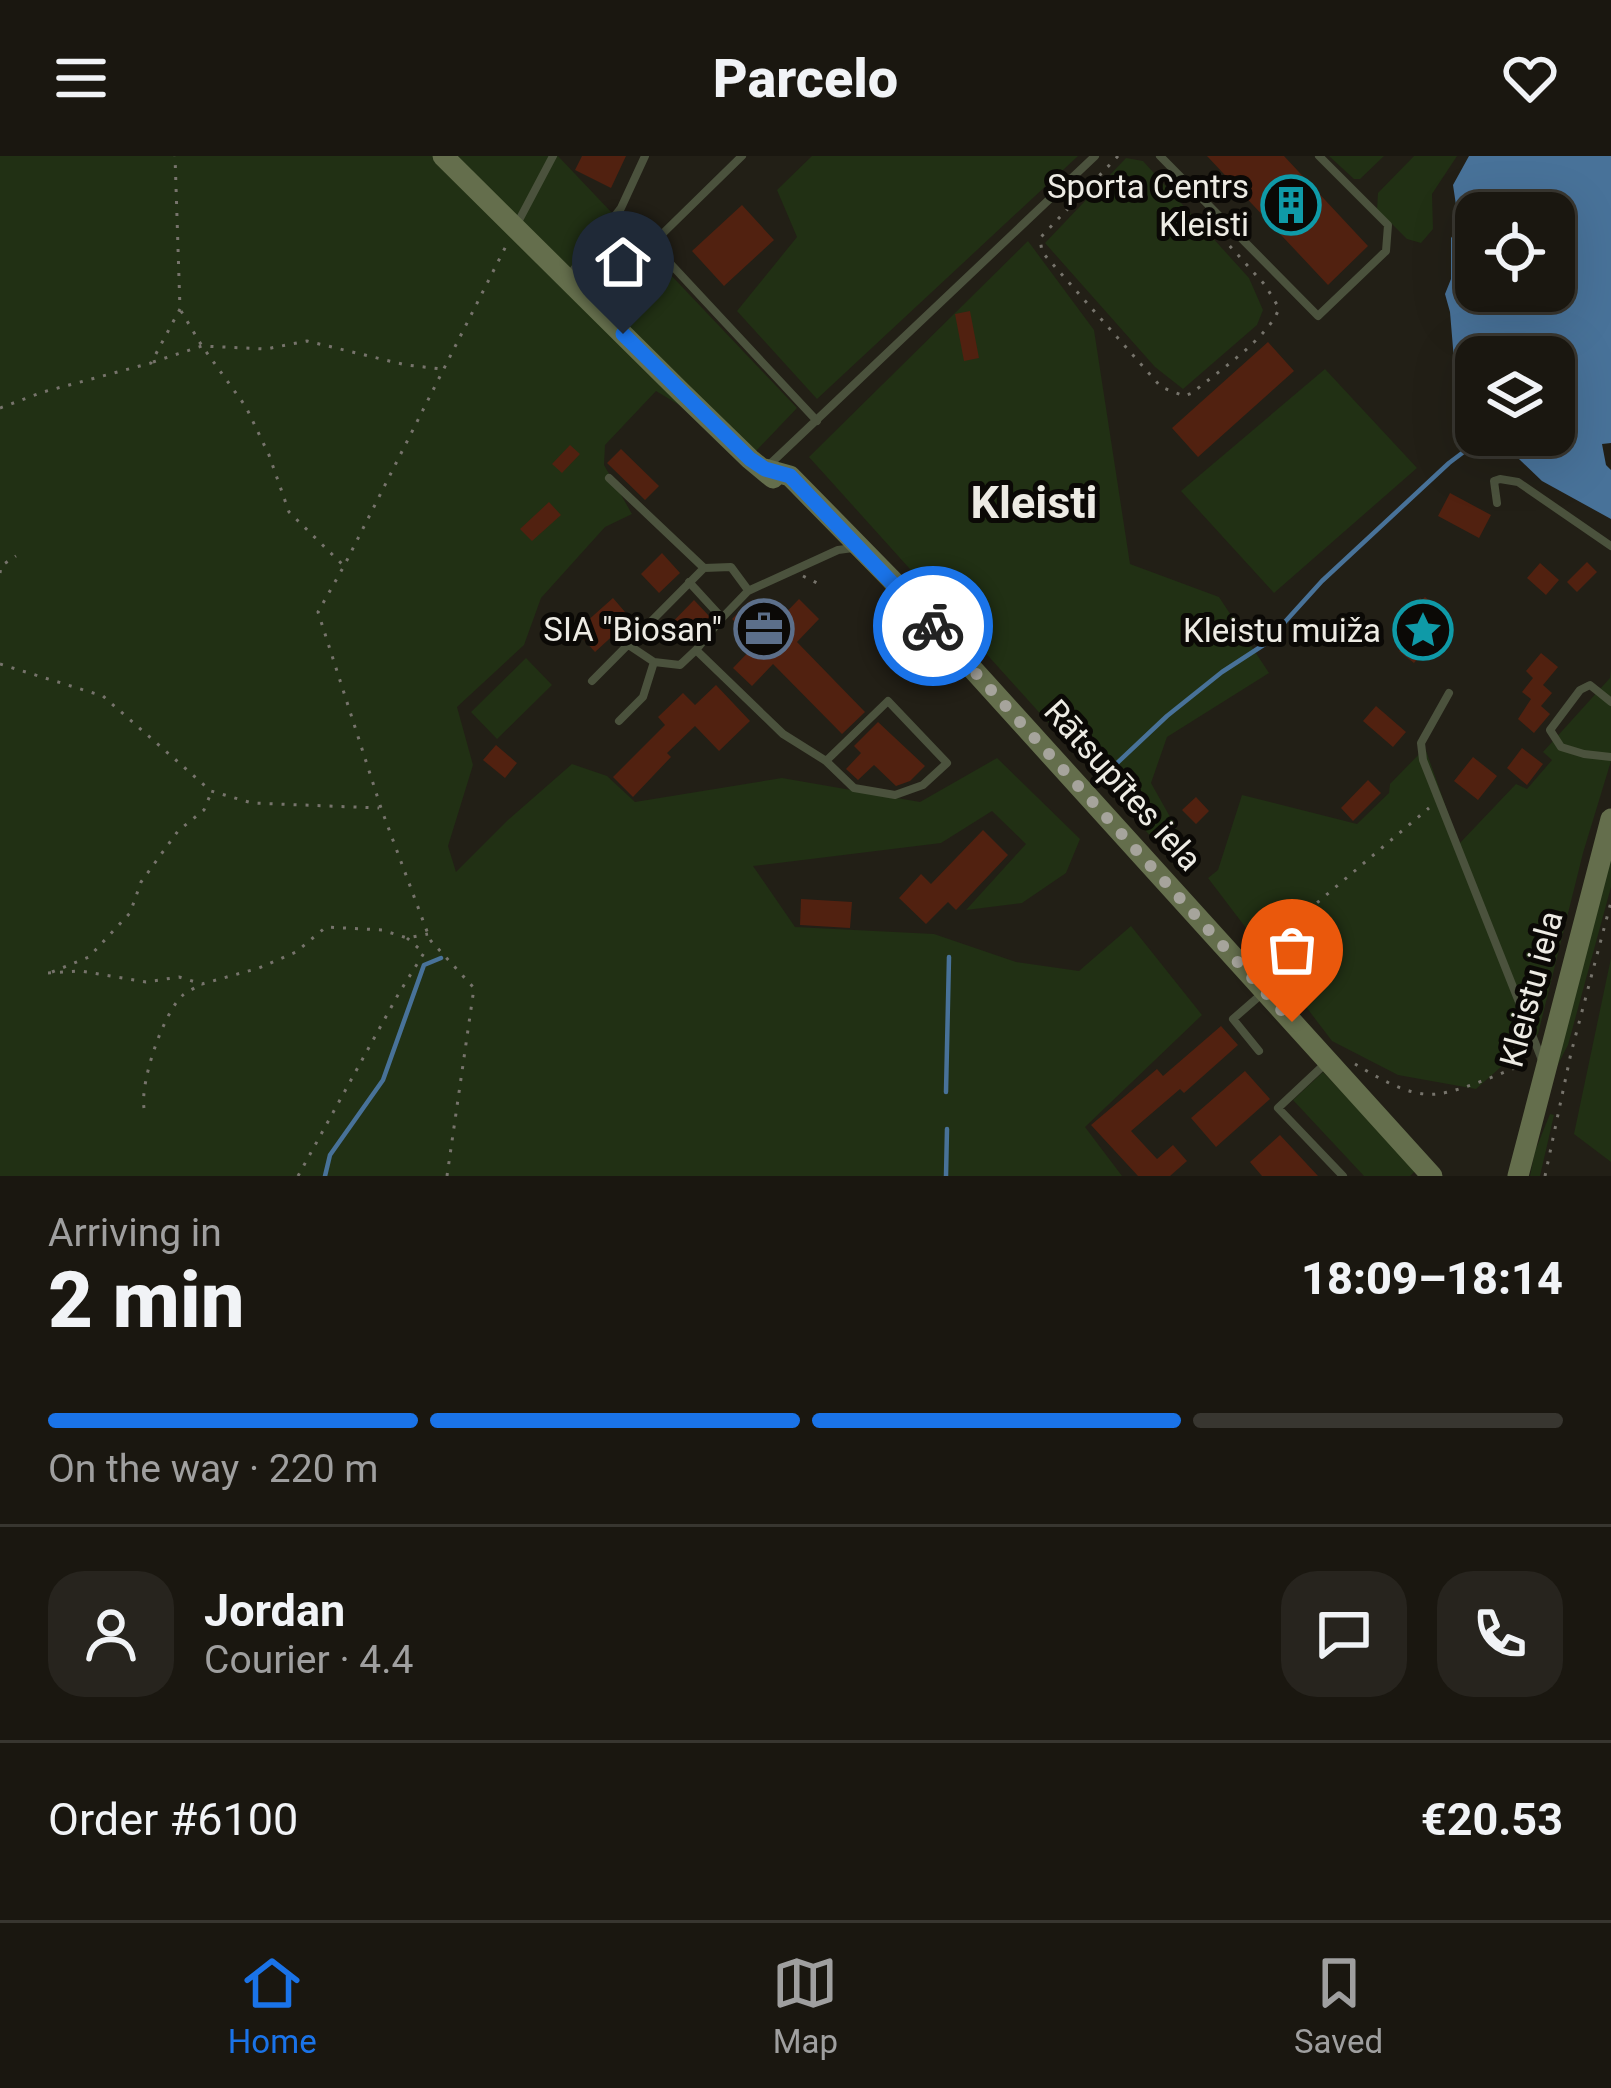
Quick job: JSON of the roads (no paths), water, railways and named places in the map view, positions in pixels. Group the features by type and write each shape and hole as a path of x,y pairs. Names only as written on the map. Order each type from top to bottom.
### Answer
{"street":[{"name":"Rātsupītes iela","path":"443,156 750,459 790,476 860,548 1432,1176"},
{"name":"Kleistu iela","path":"1518,1176 1537,1065 1611,820"}],"lane":[{"path":"515,228 553,156"},
{"path":"567,278 621,208 645,156"},
{"path":"742,156 652,244 817,422"},
{"path":"765,469 1095,156"},
{"path":"1160,156 1318,316 1386,251 1388,226 1319,156"},
{"path":"609,478 704,568"},
{"path":"1497,503 1494,481 1518,482 1611,546"},
{"path":"627,644 654,662 680,665 748,591 838,550 860,548"},
{"path":"592,681 704,568 731,567 748,591"},
{"path":"689,583 722,618"},
{"path":"696,650 783,734 826,761 854,788 895,795 923,785 947,763 888,701 826,761"},
{"path":"619,721 643,698 654,662"},
{"path":"1611,702 1590,685 1550,730 1561,747 1611,757"},
{"path":"1449,693 1421,743 1423,760 1537,1065"},
{"path":"1259,1051 1232,1019 1265,991"},
{"path":"1324,1057 1278,1108 1342,1176"}],"water":[{"path":"1469,156 1611,156 1611,443 1602,444 1611,470 1611,519 1542,481 1516,456 1575,456 1575,336 1455,336 1455,372 1445,294 1455,232 1455,312 1575,312 1575,192 1455,192 1455,198 1453,185"}],"waterway":[{"path":"1098,781 1167,716 1265,644 1322,581 1458,456"},
{"path":"946,1092 949,957"},
{"path":"325,1176 330,1155 383,1080 424,965 441,958"},
{"path":"946,1176 947,1129"}],"place":[{"name":"Sporta Centrs Kleisti","path":"1291,205"},
{"name":"SIA \"Biosan\"","path":"764,629"},
{"name":"Kleistu muiža","path":"1423,630"}],"district":[{"name":"Kleisti","path":"1034,502"}]}
